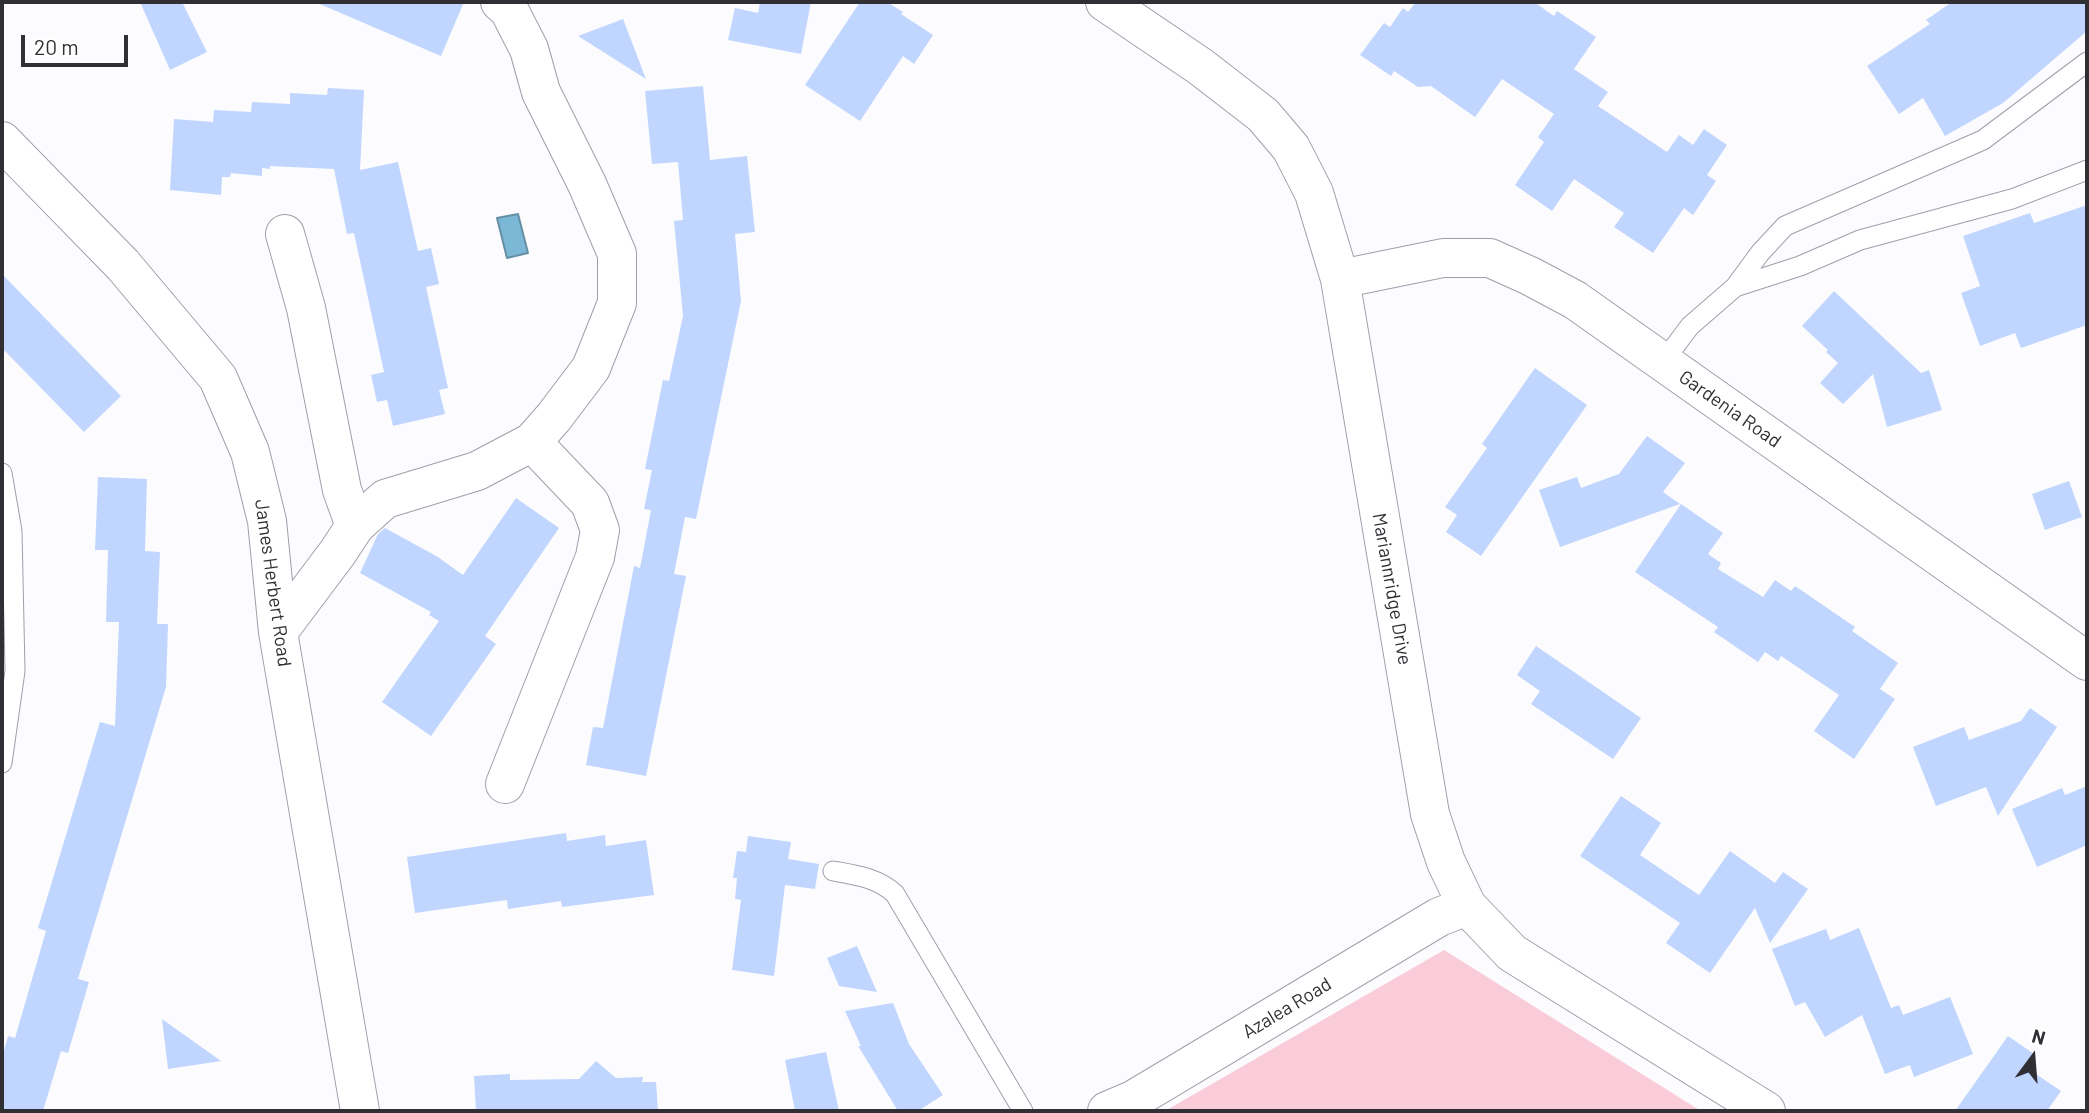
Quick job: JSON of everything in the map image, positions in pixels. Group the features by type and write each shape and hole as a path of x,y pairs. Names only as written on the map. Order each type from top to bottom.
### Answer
{"street":[{"path":"278,632 355,526 385,499 477,471 531,442 554,417 590,368 617,303 617,254 587,184 541,92 529,49 509,10 500,2"},
{"name":"Mariannridge Drive","path":"1105,2 1201,67 1263,116 1291,148 1314,193 1339,279 1430,814 1446,862 1467,906 1512,953 1766,1111"},
{"name":"James Herbert Road","path":"2,141 122,265 218,378 250,452 267,521 278,632 360,1111"},
{"path":"285,234 306,308 342,490 355,526"},
{"name":"Gardenia Road","path":"1339,279 1443,258 1490,258 1530,275 1575,300 2087,661"},
{"path":"505,784 595,556 600,530 590,503 531,442"},
{"name":"Azalea Road","path":"1107,1111 1133,1100 1439,918 1467,906"}],"lane":[{"path":"1663,362 1690,326 1735,287 1785,226 1983,140 2087,62"},
{"path":"1735,287 1800,266 1860,240 2012,199 2087,170"},
{"path":"2,473 12,531 15,671 2,763"},
{"path":"834,871 859,875 885,884 895,894 1023,1111"}],"shaded area":[{"path":"1444,950 1701,1111 1165,1111"}],"water":[{"path":"518,214 528,253 507,258 497,218"}],"building":[{"path":"140,2 182,2 207,52 170,70"},
{"path":"315,2 464,2 441,56"},
{"path":"760,2 811,2 801,54 728,40 735,8 758,13"},
{"path":"860,2 887,2 933,35 914,64 903,56 860,121 805,85"},
{"path":"1416,2 1534,2 1554,16 1557,11 1596,37 1574,69 1608,92 1598,106 1667,152 1679,135 1693,145 1704,129 1727,145 1707,175 1716,181 1693,215 1684,208 1653,253 1614,227 1624,213 1574,179 1552,211 1515,185 1544,142 1538,137 1554,114 1502,79 1475,117 1431,86 1418,87 1394,71 1391,76 1360,55 1384,23 1390,27 1403,8 1408,12"},
{"path":"1952,2 2087,2 2087,31 2003,103 1945,136 1923,98 1899,114 1867,66 1930,24 1926,20"},
{"path":"623,19 646,79 578,36"},
{"path":"703,86 710,160 747,156 755,232 735,234 741,301 696,519 685,517 674,574 686,576 646,776 586,765 593,727 603,728 634,566 640,568 651,510 644,509 652,470 645,469 663,380 669,381 683,316 674,221 683,220 678,162 652,164 645,91"},
{"path":"328,88 364,90 360,170 398,162 418,251 431,248 439,284 426,287 448,388 439,390 445,414 393,426 387,400 377,402 371,375 384,372 354,233 347,234 334,169 270,166 270,169 262,168 262,176 231,173 230,177 222,177 221,195 170,190 174,119 213,122 214,110 251,112 252,102 290,104 290,93 327,95"},
{"path":"2087,205 2087,325 2021,348 2015,333 1980,346 1961,293 1980,286 1963,236 2030,213 2034,223"},
{"path":"2,274 121,396 84,432 2,348"},
{"path":"1834,291 1921,373 1929,370 1942,410 1887,427 1873,374 1843,404 1820,383 1838,363 1802,326"},
{"path":"1535,368 1587,405 1481,556 1446,532 1457,515 1445,507 1487,448 1482,444"},
{"path":"1647,436 1685,463 1663,492 1680,504 1560,547 1539,490 1577,477 1581,488 1619,474"},
{"path":"98,477 147,479 145,551 160,552 157,624 168,624 166,687 78,979 89,982 68,1053 61,1051 43,1111 2,1111 2,1058 8,1036 15,1038 46,931 38,928 100,722 115,726 119,622 106,622 108,550 95,550"},
{"path":"2069,481 2082,517 2045,530 2032,494"},
{"path":"516,498 559,528 485,636 496,644 431,736 382,702 439,621 429,615 431,612 360,573 378,534 385,528 438,557 463,575"},
{"path":"1681,504 1723,533 1708,554 1721,563 1718,569 1763,597 1775,580 1791,591 1795,586 1855,627 1852,631 1898,663 1880,689 1895,699 1854,759 1814,731 1839,695 1781,656 1778,661 1765,652 1758,662 1714,632 1718,627 1635,572"},
{"path":"1536,646 1641,718 1613,759 1531,704 1540,691 1517,675"},
{"path":"2030,708 2057,727 1998,816 1986,787 1936,806 1913,747 1964,727 1969,740 2021,721"},
{"path":"2087,786 2087,845 2037,867 2012,809 2062,788 2065,795"},
{"path":"1621,796 1661,823 1640,855 1699,895 1730,851 1775,883 1783,872 1808,889 1770,943 1755,908 1710,973 1666,943 1680,923 1580,856"},
{"path":"566,833 567,841 605,835 606,846 646,840 654,895 562,907 561,901 508,909 507,900 415,913 407,857"},
{"path":"748,836 791,842 788,859 819,864 815,889 785,885 774,976 732,970 741,900 735,899 737,878 733,878 737,851 746,852"},
{"path":"1859,928 1891,1008 1899,1005 1903,1015 1950,997 1973,1054 1914,1077 1910,1065 1885,1074 1862,1015 1825,1037 1805,1002 1795,1006 1772,949 1826,929 1830,940"},
{"path":"857,946 877,992 839,986 827,958"},
{"path":"893,1003 909,1044 943,1095 918,1111 898,1111 858,1046 861,1046 845,1011"},
{"path":"162,1019 221,1061 168,1069"},
{"path":"2008,1036 2034,1054 2027,1063 2035,1069 2033,1072 2061,1091 2047,1111 1955,1111"},
{"path":"826,1052 839,1111 795,1111 785,1060"},
{"path":"596,1061 616,1078 643,1077 642,1082 656,1082 658,1111 476,1111 474,1076 510,1074 510,1080 579,1079"}]}
